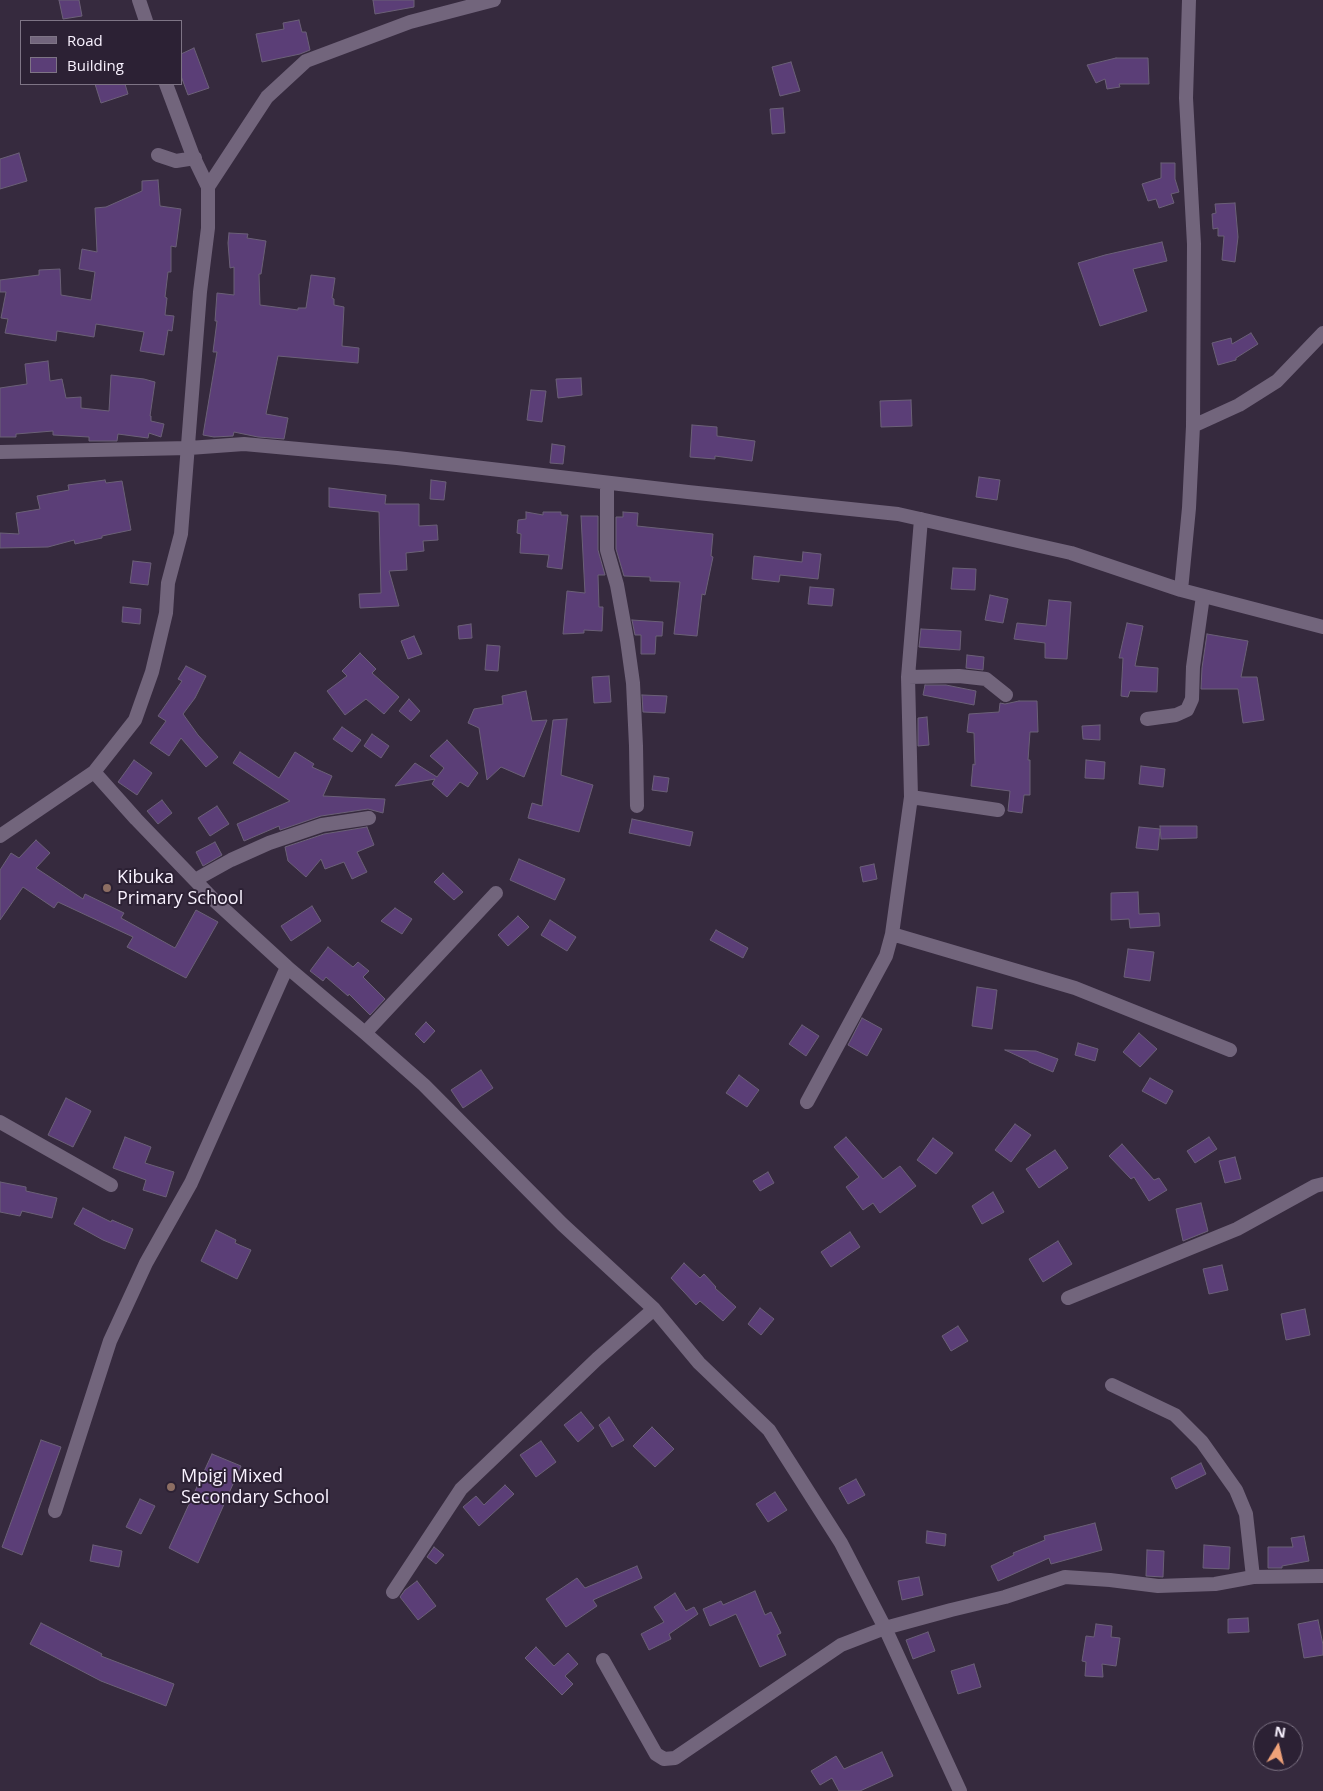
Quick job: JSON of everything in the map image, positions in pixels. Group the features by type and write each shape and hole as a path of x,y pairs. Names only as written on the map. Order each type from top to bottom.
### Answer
{"street":[{"path":"139,0 146,20"},
{"path":"208,187 267,97 306,61 410,22 494,0"},
{"path":"1181,590 1189,508 1193,426 1194,244 1186,98 1189,0"},
{"path":"0,836 94,772 135,720 152,672 166,613 168,583 181,534 200,292 208,228 208,187 166,85"},
{"path":"158,155 176,160 195,158"},
{"path":"1193,426 1239,405 1277,382 1323,333"},
{"path":"0,452 189,448 244,444 397,458 606,483 898,514 1071,553 1181,590 1323,627"},
{"path":"606,483 608,550 617,585 633,683 637,806"},
{"path":"807,1102 886,956 892,934 911,797 908,677 921,519"},
{"path":"1147,719 1176,715 1187,710 1192,699 1193,667 1203,596"},
{"path":"908,677 959,676 986,679 1006,695"},
{"path":"94,772 136,819 215,901 287,967 424,1085 562,1224 654,1309 699,1363 769,1430 841,1543 885,1628 960,1791"},
{"path":"911,797 998,810"},
{"path":"195,880 231,860 322,825 369,818"},
{"path":"365,1033 496,892"},
{"path":"892,934 1075,988 1230,1050"},
{"path":"55,1511 110,1341 146,1263 191,1182 287,967"},
{"path":"0,1122 111,1185"},
{"path":"1068,1298 1237,1229 1315,1186 1323,1184"},
{"path":"393,1592 461,1489 597,1359 654,1309"},
{"path":"1112,1385 1175,1415 1202,1442 1236,1490 1246,1514 1253,1577"},
{"path":"603,1660 656,1754 664,1759 675,1758 841,1645 885,1628 1005,1597 1065,1577 1158,1586 1215,1584 1253,1577 1323,1576"}],"building":[{"path":"59,0 79,0 82,16 63,19"},
{"path":"373,0 414,0 414,7 375,14"},
{"path":"299,20 302,32 306,32 310,50 262,62 256,34 284,29 283,23"},
{"path":"194,48 209,88 188,95 182,79 182,54"},
{"path":"1116,58 1148,58 1149,84 1119,84 1120,87 1107,89 1105,79 1096,83 1087,65"},
{"path":"791,62 800,91 780,96 772,67"},
{"path":"95,85 125,85 128,94 101,103"},
{"path":"783,108 785,133 772,134 770,109"},
{"path":"19,153 27,181 0,189 0,159"},
{"path":"1161,163 1175,163 1175,179 1179,192 1171,194 1174,203 1159,208 1156,199 1148,201 1142,184 1161,178"},
{"path":"158,180 160,206 181,209 176,247 171,246 171,272 168,272 165,297 167,298 165,315 174,316 172,331 168,330 164,355 140,351 144,332 96,324 94,337 57,331 56,341 5,333 8,319 1,318 6,292 0,292 0,280 39,275 39,270 60,269 61,295 91,300 95,272 79,269 82,249 97,252 95,208 106,207 142,191 142,181"},
{"path":"1235,203 1238,237 1235,262 1222,260 1224,236 1218,236 1218,228 1213,229 1212,214 1216,213 1215,204"},
{"path":"229,233 248,234 247,238 266,241 261,274 259,274 260,305 298,310 298,308 306,308 311,275 335,278 332,298 334,299 334,305 344,307 342,346 359,348 358,363 278,356 266,414 288,418 284,439 258,437 234,432 233,436 214,437 203,435 217,352 213,352 217,321 215,321 217,293 234,295 234,267 230,268"},
{"path":"1162,242 1167,261 1133,269 1147,311 1100,326 1078,263"},
{"path":"1251,333 1258,344 1236,358 1236,360 1218,365 1212,343 1231,338 1232,344"},
{"path":"48,361 50,381 62,379 66,398 81,397 81,408 109,411 111,375 155,382 150,416 151,421 164,424 161,437 149,433 148,438 118,434 117,441 89,441 89,437 53,435 53,431 16,434 16,437 0,437 0,388 27,384 25,364"},
{"path":"581,378 582,395 558,398 556,379"},
{"path":"531,390 546,391 542,422 527,420"},
{"path":"911,400 912,426 881,427 880,401"},
{"path":"692,425 717,427 717,436 755,441 752,461 715,456 715,459 690,457"},
{"path":"552,444 565,446 563,464 550,463"},
{"path":"979,477 1000,480 997,500 976,497"},
{"path":"105,480 106,483 122,481 131,530 75,544 74,540 48,547 0,548 0,533 19,534 16,513 40,509 37,496 69,490 68,485"},
{"path":"431,480 446,482 444,500 430,499"},
{"path":"329,488 386,495 385,504 419,504 419,526 437,525 438,540 423,541 424,551 406,553 407,570 389,571 399,606 360,608 359,594 381,593 379,512 329,507"},
{"path":"526,512 543,515 543,512 561,512 561,515 568,515 562,569 547,567 549,555 520,553 521,534 517,533 518,520 526,519"},
{"path":"623,512 638,513 637,526 713,534 711,556 713,557 705,595 702,594 697,636 674,634 680,582 650,581 650,577 624,576 616,549 616,517 623,517"},
{"path":"581,516 598,516 598,550 605,575 598,575 599,607 603,607 602,631 584,630 584,633 563,634 567,591 585,593"},
{"path":"803,552 821,554 818,579 780,575 779,582 752,579 754,556 802,562"},
{"path":"133,561 151,563 148,585 130,583"},
{"path":"953,568 976,569 975,590 951,589"},
{"path":"810,587 834,589 832,606 808,604"},
{"path":"990,595 1008,599 1003,623 985,620"},
{"path":"1049,600 1071,602 1067,659 1045,658 1045,643 1014,639 1017,623 1046,626"},
{"path":"123,607 141,609 140,624 122,622"},
{"path":"632,620 663,622 662,636 656,636 655,654 641,654 641,635 635,635"},
{"path":"1127,623 1143,626 1135,666 1158,668 1157,692 1130,691 1128,697 1121,696 1123,658 1119,658"},
{"path":"471,624 472,638 459,639 458,626"},
{"path":"921,629 961,631 960,650 919,647"},
{"path":"1207,634 1248,641 1241,677 1257,677 1264,720 1243,723 1238,689 1201,689"},
{"path":"414,636 422,654 408,659 401,641"},
{"path":"487,645 500,646 498,671 485,670"},
{"path":"360,653 376,669 372,673 399,697 384,714 366,699 345,715 327,691 347,676 342,671"},
{"path":"967,655 984,657 983,670 966,668"},
{"path":"186,666 206,676 195,698 183,714 198,735 218,757 206,767 181,738 169,756 150,743 166,721 158,716 182,681 178,679"},
{"path":"609,676 611,702 594,703 592,677"},
{"path":"925,685 946,685 976,691 974,705 923,695"},
{"path":"526,691 532,721 547,720 524,777 501,767 487,780 479,728 468,723 474,709 503,704 502,696"},
{"path":"642,695 667,696 665,713 643,712"},
{"path":"409,699 420,711 411,721 399,711"},
{"path":"1019,701 1037,701 1038,732 1030,732 1028,760 1030,760 1030,795 1024,795 1022,813 1008,811 1010,791 971,786 973,764 975,765 974,733 967,732 969,714 999,712 1000,703 1005,704"},
{"path":"927,717 929,745 918,746 918,718"},
{"path":"567,719 561,775 593,785 579,832 528,818 532,803 542,806 553,720"},
{"path":"1100,725 1100,740 1083,739 1082,726"},
{"path":"342,727 361,740 352,752 333,739"},
{"path":"372,734 389,746 381,758 364,746"},
{"path":"447,740 478,773 468,787 460,782 447,797 432,784 435,779 395,786 415,763 437,777 444,768 430,756"},
{"path":"240,752 279,778 295,752 314,764 312,767 332,776 323,796 385,799 383,813 368,809 321,816 280,830 279,826 244,841 237,824 290,801 233,763"},
{"path":"134,760 152,773 137,795 118,782"},
{"path":"1086,760 1105,762 1104,779 1085,778"},
{"path":"1141,766 1165,769 1163,787 1139,784"},
{"path":"654,776 669,778 667,792 652,790"},
{"path":"162,800 172,813 158,824 147,811"},
{"path":"217,806 229,824 210,836 198,818"},
{"path":"632,819 693,832 690,846 629,833"},
{"path":"1160,826 1197,826 1197,838 1161,839"},
{"path":"367,827 374,845 357,852 367,872 352,879 344,862 325,869 321,859 306,877 288,861 285,847 324,834"},
{"path":"1139,827 1160,829 1158,850 1136,848"},
{"path":"36,840 50,853 36,868 83,899 85,894 124,913 121,918 175,948 196,910 218,922 186,978 127,947 133,937 58,902 54,908 23,887 0,920 0,870 11,853 19,858"},
{"path":"215,842 222,855 203,866 196,852"},
{"path":"519,859 565,879 555,900 510,880"},
{"path":"874,864 877,879 863,882 860,867"},
{"path":"443,873 463,892 454,900 434,882"},
{"path":"1138,892 1139,914 1159,913 1160,926 1130,928 1129,919 1111,920 1111,893"},
{"path":"312,906 321,921 291,941 281,926"},
{"path":"395,908 412,919 402,934 381,921"},
{"path":"518,916 529,927 508,946 498,935"},
{"path":"550,920 576,937 567,951 541,935"},
{"path":"716,930 748,948 743,958 710,940"},
{"path":"328,947 353,967 358,962 369,971 363,977 385,999 370,1015 349,994 348,996 326,977 323,981 310,971"},
{"path":"1128,949 1154,952 1150,981 1124,977"},
{"path":"977,987 997,990 992,1029 972,1026"},
{"path":"862,1018 882,1029 867,1056 848,1045"},
{"path":"426,1022 435,1031 424,1043 415,1034"},
{"path":"802,1025 819,1036 806,1056 789,1044"},
{"path":"1139,1033 1157,1049 1140,1067 1123,1052"},
{"path":"1078,1043 1098,1049 1095,1061 1075,1055"},
{"path":"1005,1050 1036,1051 1058,1059 1053,1072"},
{"path":"481,1070 493,1088 463,1108 451,1090"},
{"path":"739,1075 759,1090 747,1107 726,1093"},
{"path":"1150,1078 1173,1091 1166,1104 1142,1091"},
{"path":"66,1098 91,1111 73,1147 48,1135"},
{"path":"1015,1124 1031,1135 1011,1162 995,1150"},
{"path":"125,1137 151,1147 145,1163 174,1172 166,1197 143,1190 146,1180 113,1168"},
{"path":"846,1137 883,1179 900,1166 916,1186 880,1213 873,1203 863,1210 846,1187 859,1177 834,1147"},
{"path":"1209,1137 1217,1149 1195,1163 1187,1151"},
{"path":"933,1138 953,1153 936,1174 917,1160"},
{"path":"1122,1144 1154,1180 1159,1178 1167,1190 1149,1201 1134,1177 1131,1179 1109,1156"},
{"path":"1055,1150 1068,1168 1039,1188 1026,1169"},
{"path":"1235,1157 1241,1179 1225,1183 1219,1161"},
{"path":"768,1172 774,1183 760,1191 753,1181"},
{"path":"0,1182 26,1187 26,1191 57,1198 52,1218 22,1211 20,1216 0,1212"},
{"path":"993,1192 1004,1212 982,1224 972,1206"},
{"path":"1201,1203 1208,1231 1183,1241 1176,1209"},
{"path":"83,1208 111,1222 112,1220 133,1229 125,1249 103,1240 74,1224"},
{"path":"216,1230 236,1240 235,1243 251,1250 237,1279 201,1261"},
{"path":"850,1232 860,1247 831,1267 821,1252"},
{"path":"1058,1241 1072,1264 1043,1282 1029,1259"},
{"path":"684,1263 700,1278 704,1274 715,1288 736,1307 723,1321 700,1301 696,1305 671,1278"},
{"path":"1222,1265 1228,1290 1209,1294 1203,1269"},
{"path":"760,1308 774,1319 761,1335 748,1324"},
{"path":"1305,1309 1310,1335 1286,1340 1281,1314"},
{"path":"958,1326 968,1341 951,1351 942,1336"},
{"path":"581,1412 594,1428 578,1442 564,1425"},
{"path":"609,1417 624,1440 612,1447 599,1425"},
{"path":"652,1427 674,1449 655,1467 633,1446"},
{"path":"41,1440 61,1447 22,1555 2,1547"},
{"path":"541,1441 556,1462 536,1477 520,1455"},
{"path":"212,1454 241,1466 198,1563 169,1548"},
{"path":"1201,1463 1206,1474 1176,1489 1171,1478"},
{"path":"856,1479 865,1495 848,1504 839,1488"},
{"path":"505,1485 514,1494 479,1526 463,1507 476,1496 484,1505"},
{"path":"775,1492 787,1510 768,1522 756,1504"},
{"path":"140,1499 155,1506 141,1534 126,1527"},
{"path":"1095,1523 1102,1550 1051,1564 1049,1558 998,1581 991,1566 1014,1555 1013,1553 1045,1540 1044,1536"},
{"path":"927,1531 946,1534 945,1546 926,1543"},
{"path":"1304,1536 1309,1561 1282,1566 1282,1568 1268,1568 1268,1547 1293,1547 1291,1538"},
{"path":"93,1545 122,1551 119,1567 90,1561"},
{"path":"1204,1545 1230,1547 1229,1569 1203,1568"},
{"path":"434,1547 444,1555 436,1564 427,1557"},
{"path":"1147,1550 1164,1551 1163,1577 1146,1576"},
{"path":"637,1566 642,1578 593,1600 597,1606 566,1627 546,1599 577,1578 585,1588"},
{"path":"919,1577 923,1595 902,1600 898,1581"},
{"path":"417,1581 436,1606 418,1620 400,1597 405,1590"},
{"path":"755,1591 765,1615 771,1612 781,1633 777,1635 786,1655 760,1667 736,1614 710,1626 703,1609 721,1601 723,1605"},
{"path":"675,1593 686,1611 694,1607 698,1614 669,1634 671,1639 649,1650 641,1634 664,1622 654,1607"},
{"path":"1248,1618 1249,1632 1228,1633 1228,1619"},
{"path":"1318,1620 1323,1655 1304,1658 1298,1624"},
{"path":"41,1623 102,1654 101,1656 174,1684 166,1706 101,1681 30,1644"},
{"path":"1096,1624 1112,1626 1111,1637 1120,1638 1116,1666 1102,1664 1103,1677 1085,1676 1086,1662 1082,1661 1086,1636 1094,1637"},
{"path":"928,1632 935,1651 913,1659 906,1640"},
{"path":"536,1647 554,1666 568,1653 578,1664 565,1676 573,1684 562,1695 525,1658"},
{"path":"974,1664 981,1687 958,1694 951,1671"},
{"path":"882,1752 893,1776 860,1791 839,1791 832,1778 820,1785 811,1771 836,1756 844,1769"}],"place":[{"name":"Kibuka Primary School","path":"107,888"},
{"name":"Mpigi Mixed Secondary School","path":"171,1487"}]}
